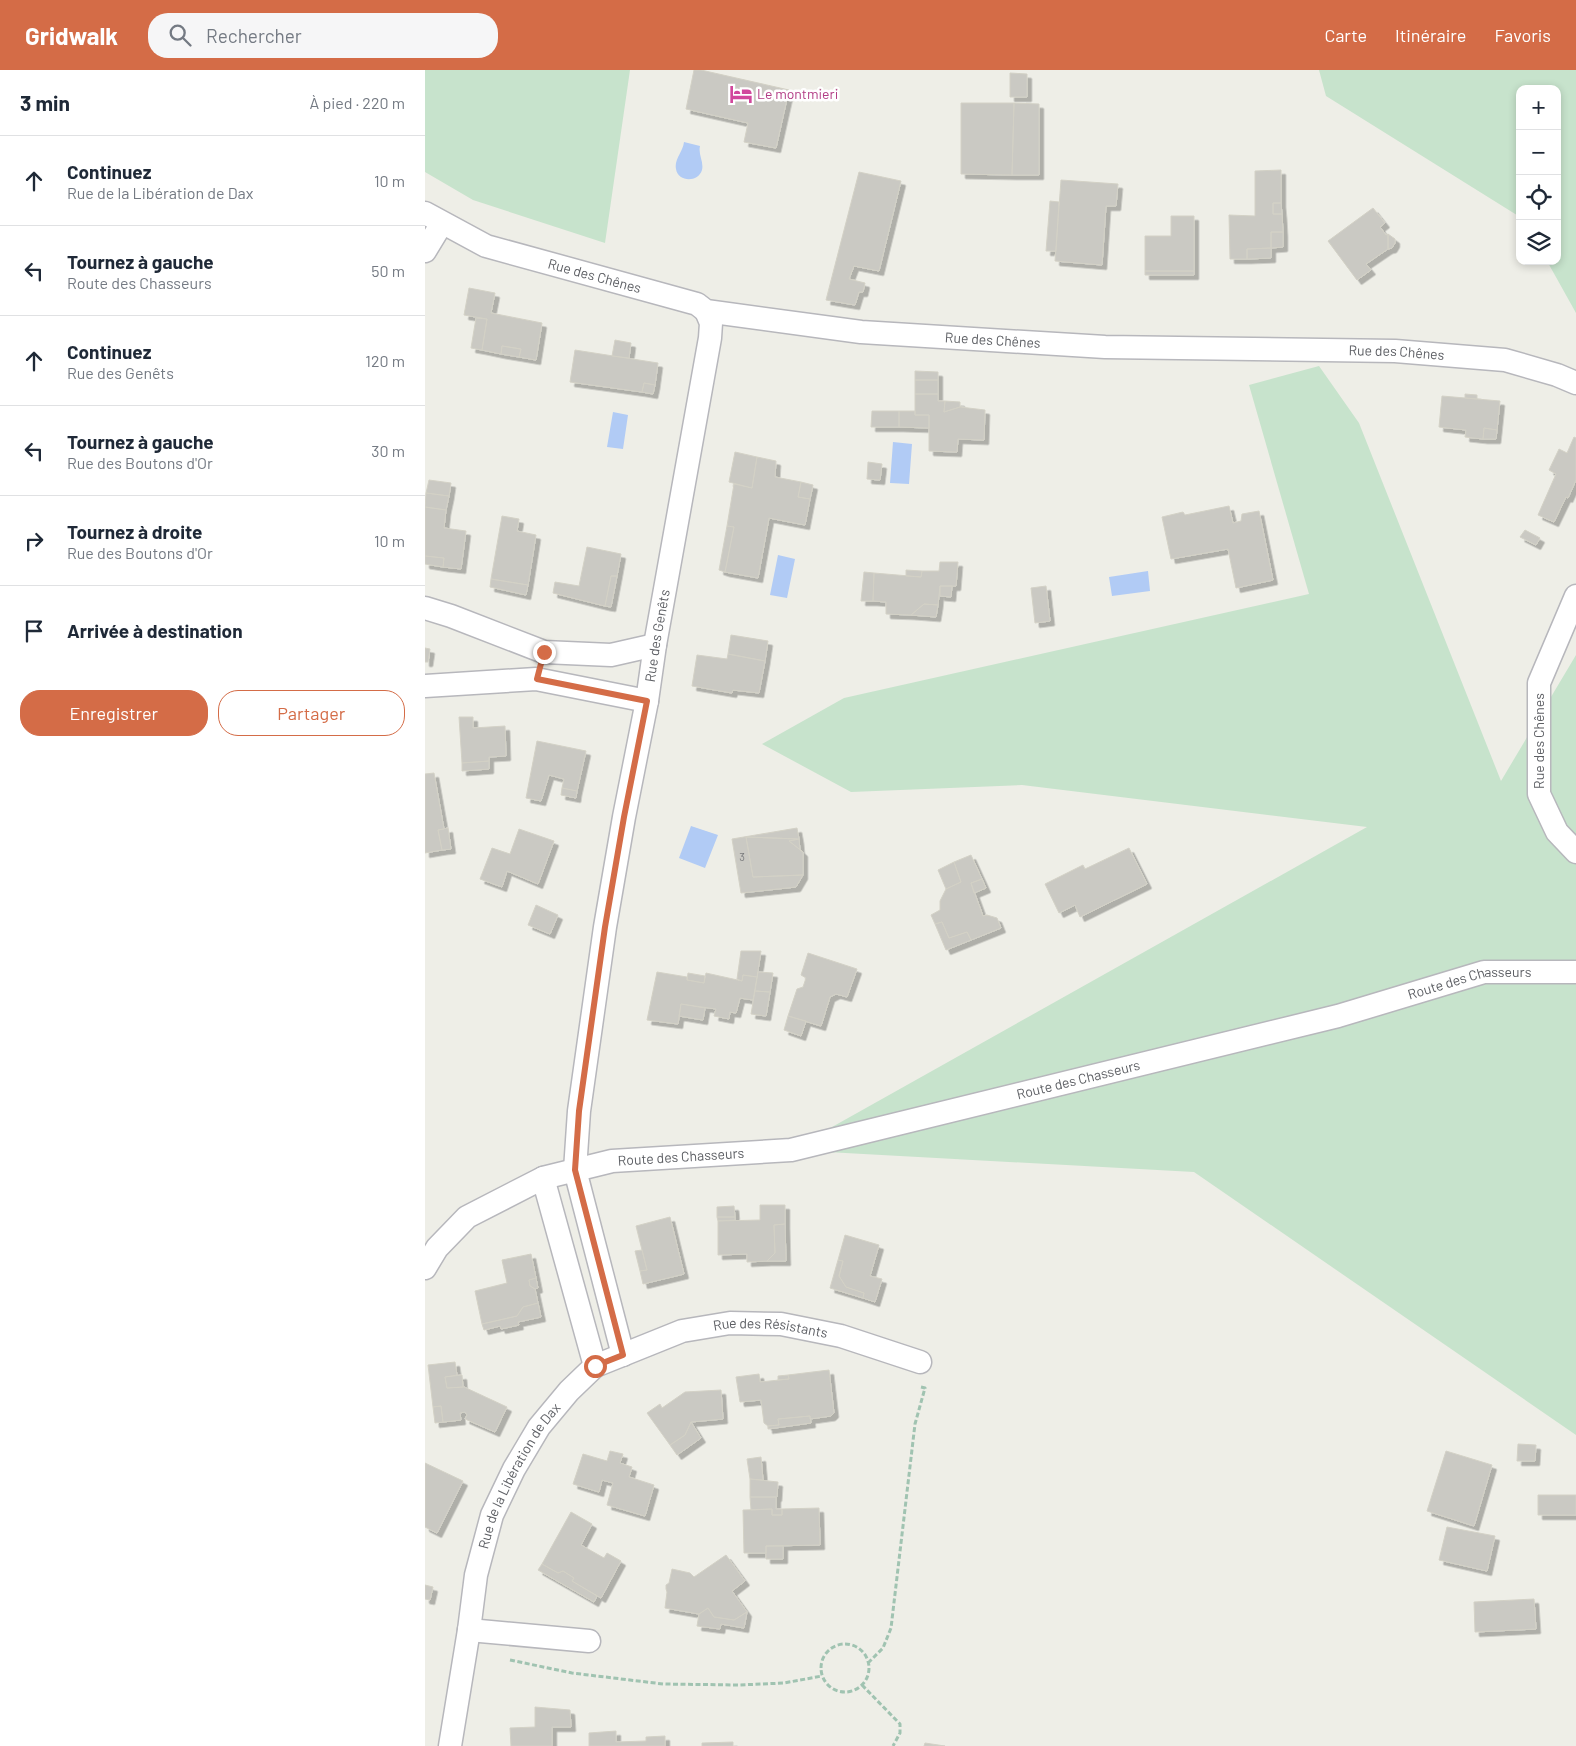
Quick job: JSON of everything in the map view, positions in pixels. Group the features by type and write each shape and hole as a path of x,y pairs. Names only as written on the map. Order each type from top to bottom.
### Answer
{"street":[{"path":"425,251 433,218"},
{"name":"Rue des Chênes","path":"433,218 486,246 697,304 706,311 816,327 880,333 1105,347 1395,351 1505,360 1557,375 1576,383"},
{"name":"Rue des Genêts","path":"575,1170 579,1111 605,927 647,701 655,646 710,338 711,323 706,311"},
{"name":"Rue des Chênes","path":"1576,596 1539,684 1539,794 1557,832 1576,852"},
{"path":"425,608 451,616 544,652 611,654 655,646"},
{"path":"537,679 544,652"},
{"path":"425,686 537,679 647,701"},
{"name":"Route des Chasseurs","path":"425,1268 437,1248 467,1217 543,1178 612,1161 791,1150 1338,1016 1484,972 1576,972"},
{"path":"575,1170 623,1355"},
{"path":"543,1178 595,1366"},
{"name":"Rue des Résistants","path":"623,1355 682,1330 731,1323 781,1324 841,1336 920,1362"},
{"name":"Rue de la Libération de Dax","path":"449,1746 469,1630 476,1575 492,1515 514,1469 539,1427 569,1390 595,1366 623,1355"},
{"path":"469,1630 589,1642"}],"path":[{"path":"868,1663 883,1648 891,1628 915,1424 925,1388 917,1386"},
{"path":"846,1643 854,1645 866,1655 868,1663 869,1671 866,1679 855,1690 847,1692 839,1692 825,1683 820,1668 825,1653 838,1644 846,1643"},
{"path":"501,1658 572,1674 663,1684 739,1685 784,1683 822,1676"},
{"path":"861,1685 900,1724 900,1733 893,1746"}],"green space":[{"path":"425,70 630,70 605,243 473,200 425,172"},
{"path":"1319,70 1576,70 1576,313 1549,265 1561,265 1561,85 1516,85 1516,215 1326,96"},
{"path":"1319,366 1359,423 1501,781 1576,655 1576,1435 1194,1172 791,1150 1367,827 1022,785 851,792 762,744 844,698 1309,594 1249,385"}],"water":[{"path":"684,142 700,146 702,170 693,179 680,176 676,169 676,162"},
{"path":"613,412 628,415 623,449 607,447"},
{"path":"893,442 912,444 909,484 890,483"},
{"path":"778,555 795,559 787,598 770,595"},
{"path":"1148,571 1150,591 1112,596 1109,577"},
{"path":"691,826 718,835 705,868 679,858"}],"building":[{"path":"694,70 789,90 776,148 744,142 748,123 686,109"},
{"path":"1010,73 1027,74 1027,97 1010,97"},
{"path":"961,103 1014,103 1012,175 961,174"},
{"path":"1014,103 1039,104 1039,175 1012,175"},
{"path":"1281,170 1281,203 1273,203 1273,214 1282,214 1283,232 1271,232 1271,248 1247,249 1247,259 1230,259 1229,215 1255,216 1255,171"},
{"path":"859,172 901,181 879,271 854,266 849,279 865,283 863,292 859,292 855,305 826,300"},
{"path":"1061,180 1118,184 1116,206 1106,206 1102,265 1055,261"},
{"path":"1050,201 1059,202 1056,251 1046,251"},
{"path":"1273,203 1281,203 1282,214 1273,214"},
{"path":"1373,208 1385,223 1380,227 1386,235 1388,234 1388,249 1366,264 1371,270 1357,280 1328,241"},
{"path":"1171,216 1194,216 1194,271 1145,271 1145,236 1171,236"},
{"path":"1271,232 1283,232 1283,247 1271,248"},
{"path":"1388,234 1395,239 1395,243 1392,248 1388,249"},
{"path":"1271,248 1271,258 1247,259 1247,249"},
{"path":"1145,271 1194,271 1194,275 1145,275"},
{"path":"469,288 495,293 491,313 542,323 536,360 519,357 521,349 502,346 501,354 482,350 487,319 464,315"},
{"path":"476,318 487,319 482,350 471,348"},
{"path":"615,340 631,343 629,358 612,356"},
{"path":"502,346 521,349 519,357 501,354"},
{"path":"575,350 658,363 655,385 644,383 642,392 570,382"},
{"path":"915,371 938,372 938,380 915,380"},
{"path":"915,380 938,380 938,394 915,394"},
{"path":"644,383 655,385 653,394 642,392"},
{"path":"915,394 938,394 938,401 945,401 944,412 960,407 985,410 984,440 958,439 957,452 929,451 929,415 915,415"},
{"path":"1465,394 1477,395 1477,399 1465,398"},
{"path":"1442,396 1500,401 1497,430 1484,428 1483,439 1465,437 1466,430 1439,427"},
{"path":"945,401 960,402 960,407 944,412"},
{"path":"872,411 899,411 899,427 871,427"},
{"path":"899,411 915,411 915,415 929,415 929,428 899,427"},
{"path":"1484,428 1497,430 1496,439 1483,439"},
{"path":"1574,437 1576,438 1576,480 1554,522 1538,515 1556,474 1549,470 1559,449 1567,453"},
{"path":"735,452 757,457 752,488 729,482"},
{"path":"757,457 776,461 775,477 801,482 798,497 810,499 805,525 769,518 758,578 725,572 734,527 727,526 734,484 752,488"},
{"path":"868,462 882,464 880,480 867,479"},
{"path":"429,480 451,483 449,496 426,493"},
{"path":"801,482 813,485 810,499 798,497"},
{"path":"426,493 449,496 446,510 425,507"},
{"path":"1229,506 1233,523 1241,521 1242,514 1259,511 1273,580 1236,588 1228,549 1171,559 1162,517 1183,512 1185,515"},
{"path":"425,507 446,510 444,528 466,531 461,569 443,567 444,558 425,556"},
{"path":"502,516 519,519 517,531 536,535 528,585 491,579"},
{"path":"727,526 734,527 725,572 719,570"},
{"path":"1525,530 1540,538 1536,545 1520,537"},
{"path":"587,547 621,554 617,576 611,576 605,606 553,593 555,582 579,586"},
{"path":"425,556 444,558 443,567 425,564"},
{"path":"940,562 958,562 956,586 940,586 938,605 924,604 911,615 886,614 886,602 873,601 874,573 921,577 922,571 939,571"},
{"path":"906,570 922,571 921,577 906,576"},
{"path":"864,572 874,573 873,601 861,601"},
{"path":"611,576 617,576 611,607 605,606"},
{"path":"491,579 528,585 526,595 490,587"},
{"path":"940,586 952,586 951,597 940,596"},
{"path":"1046,586 1050,621 1035,623 1031,588"},
{"path":"924,604 938,605 936,617 911,615"},
{"path":"731,635 768,641 765,661 728,654"},
{"path":"425,648 430,649 428,662 425,662"},
{"path":"728,654 765,661 759,693 733,690 732,693 692,686 697,655 727,659"},
{"path":"459,717 473,717 473,728 505,726 506,756 489,757 489,761 462,763"},
{"path":"537,741 586,751 577,791 562,788 564,779 549,775 541,801 526,798"},
{"path":"489,761 489,769 462,771 462,763"},
{"path":"434,773 444,829 438,830 442,850 425,853 425,774"},
{"path":"562,788 577,791 576,798 561,795"},
{"path":"448,828 451,849 442,850 438,830"},
{"path":"797,828 799,839 746,837 753,877 803,875 796,887 741,893 732,839"},
{"path":"519,829 554,841 538,884 507,871 502,887 480,879 492,848 510,854"},
{"path":"746,837 799,839 789,841 803,852 803,875 753,877"},
{"path":"799,839 800,850 789,841"},
{"path":"1129,848 1147,884 1080,917 1075,905 1059,913 1045,884 1083,865 1085,869"},
{"path":"971,855 982,879 971,883 983,916 987,915 997,918 1001,928 971,940 967,932 949,938 942,922 935,924 931,915 940,910 940,901 946,889 961,882 954,862"},
{"path":"954,862 961,882 946,889 938,870"},
{"path":"982,879 986,888 974,893 971,883"},
{"path":"536,905 558,915 550,934 528,925"},
{"path":"942,922 949,938 967,932 971,940 946,950 935,924"},
{"path":"741,951 761,951 757,977 743,975 742,981 737,979"},
{"path":"808,953 857,969 847,997 836,994 830,997 821,1026 788,1016 797,989 803,987 806,978 801,975"},
{"path":"657,972 687,977 687,980 704,983 706,973 742,981 743,975 757,977 753,1000 740,998 736,1013 730,1012 729,1019 714,1016 716,1009 681,1004 678,1024 647,1020"},
{"path":"758,972 773,973 770,992 755,991"},
{"path":"688,973 705,976 704,983 687,980"},
{"path":"755,991 770,992 766,1016 751,1014"},
{"path":"681,1004 705,1008 703,1020 679,1016"},
{"path":"788,1016 806,1021 801,1036 784,1030"},
{"path":"760,1205 785,1205 785,1224 774,1225 775,1253 767,1261 747,1262 747,1254 718,1255 718,1221 760,1220"},
{"path":"734,1206 735,1217 717,1217 717,1207"},
{"path":"670,1217 684,1274 643,1284 640,1271 647,1270 636,1226"},
{"path":"717,1217 735,1217 735,1220 718,1221"},
{"path":"785,1224 786,1261 767,1261 775,1253 774,1225"},
{"path":"845,1235 879,1245 870,1276 882,1279 875,1302 863,1298 864,1293 846,1287 839,1276 843,1261 838,1260"},
{"path":"642,1250 647,1270 640,1271 635,1251"},
{"path":"531,1254 536,1278 529,1280 530,1286 535,1289 538,1303 523,1307 517,1316 482,1324 475,1291 507,1283 502,1260"},
{"path":"838,1260 843,1261 839,1276 846,1287 864,1293 863,1298 830,1288"},
{"path":"536,1278 538,1288 535,1289 530,1286 529,1280"},
{"path":"538,1303 541,1317 518,1322 519,1325 501,1329 500,1326 484,1330 482,1324 517,1316 523,1307"},
{"path":"455,1362 457,1375 445,1377 447,1388 464,1387 507,1407 495,1432 465,1419 467,1415 465,1412 460,1413 461,1420 443,1422 441,1406 433,1407 428,1365"},
{"path":"829,1370 834,1413 831,1416 810,1419 810,1416 778,1419 779,1425 768,1426 764,1423 761,1400 740,1402 736,1377 759,1374 760,1382 789,1379 788,1375"},
{"path":"462,1375 463,1387 447,1388 445,1377"},
{"path":"788,1375 789,1379 778,1380 778,1376"},
{"path":"721,1390 723,1419 691,1422 685,1435 670,1445 647,1413 660,1404 662,1408 685,1392"},
{"path":"441,1406 443,1422 435,1423 433,1407"},
{"path":"810,1416 811,1423 768,1429 768,1426 779,1425 778,1419"},
{"path":"691,1422 701,1438 677,1455 670,1445 685,1435"},
{"path":"1518,1444 1536,1445 1535,1461 1517,1461"},
{"path":"610,1451 623,1454 620,1463 632,1467 629,1477 654,1485 645,1516 607,1505 613,1483 602,1480 599,1492 573,1484 583,1454 607,1461"},
{"path":"1446,1451 1492,1465 1474,1526 1427,1511"},
{"path":"761,1457 763,1480 750,1479 747,1459"},
{"path":"425,1463 463,1481 437,1533 425,1527"},
{"path":"750,1479 778,1482 777,1497 750,1497"},
{"path":"1538,1495 1576,1495 1576,1515 1538,1515"},
{"path":"750,1497 776,1497 776,1509 782,1509 782,1515 772,1515 772,1509 751,1510"},
{"path":"819,1508 820,1545 766,1546 766,1553 744,1553 743,1510 772,1509 772,1515 782,1515 782,1509"},
{"path":"571,1512 592,1524 581,1545 604,1558 607,1553 621,1561 601,1598 572,1581 574,1578 563,1571 558,1573 542,1564"},
{"path":"1447,1527 1495,1536 1487,1571 1439,1560"},
{"path":"766,1546 783,1546 783,1559 766,1559"},
{"path":"726,1555 745,1581 732,1591 747,1612 734,1620 714,1617 708,1608 699,1614 665,1608 666,1585 669,1583 672,1569 690,1573 694,1577"},
{"path":"542,1564 558,1573 563,1571 574,1578 572,1581 597,1596 594,1602 538,1570"},
{"path":"425,1585 433,1587 430,1600 425,1599"},
{"path":"1534,1599 1536,1629 1475,1632 1474,1602"},
{"path":"708,1608 714,1617 734,1620 747,1612 744,1628 721,1624 720,1629 697,1626 699,1614"},
{"path":"535,1707 570,1710 571,1727 552,1727 552,1746 511,1746 510,1728 535,1727"},
{"path":"616,1731 616,1742 646,1741 646,1737 665,1736 665,1746 589,1746 589,1733"},
{"path":"733,1742 733,1746 702,1746 702,1743"},
{"path":"925,1743 945,1746 924,1746"}],"place":[{"name":"Le montmieri","path":"741,94"}],"route":[{"path":"544,652 537,679 647,701 605,927 579,1111 575,1170 623,1355 595,1366"}]}
